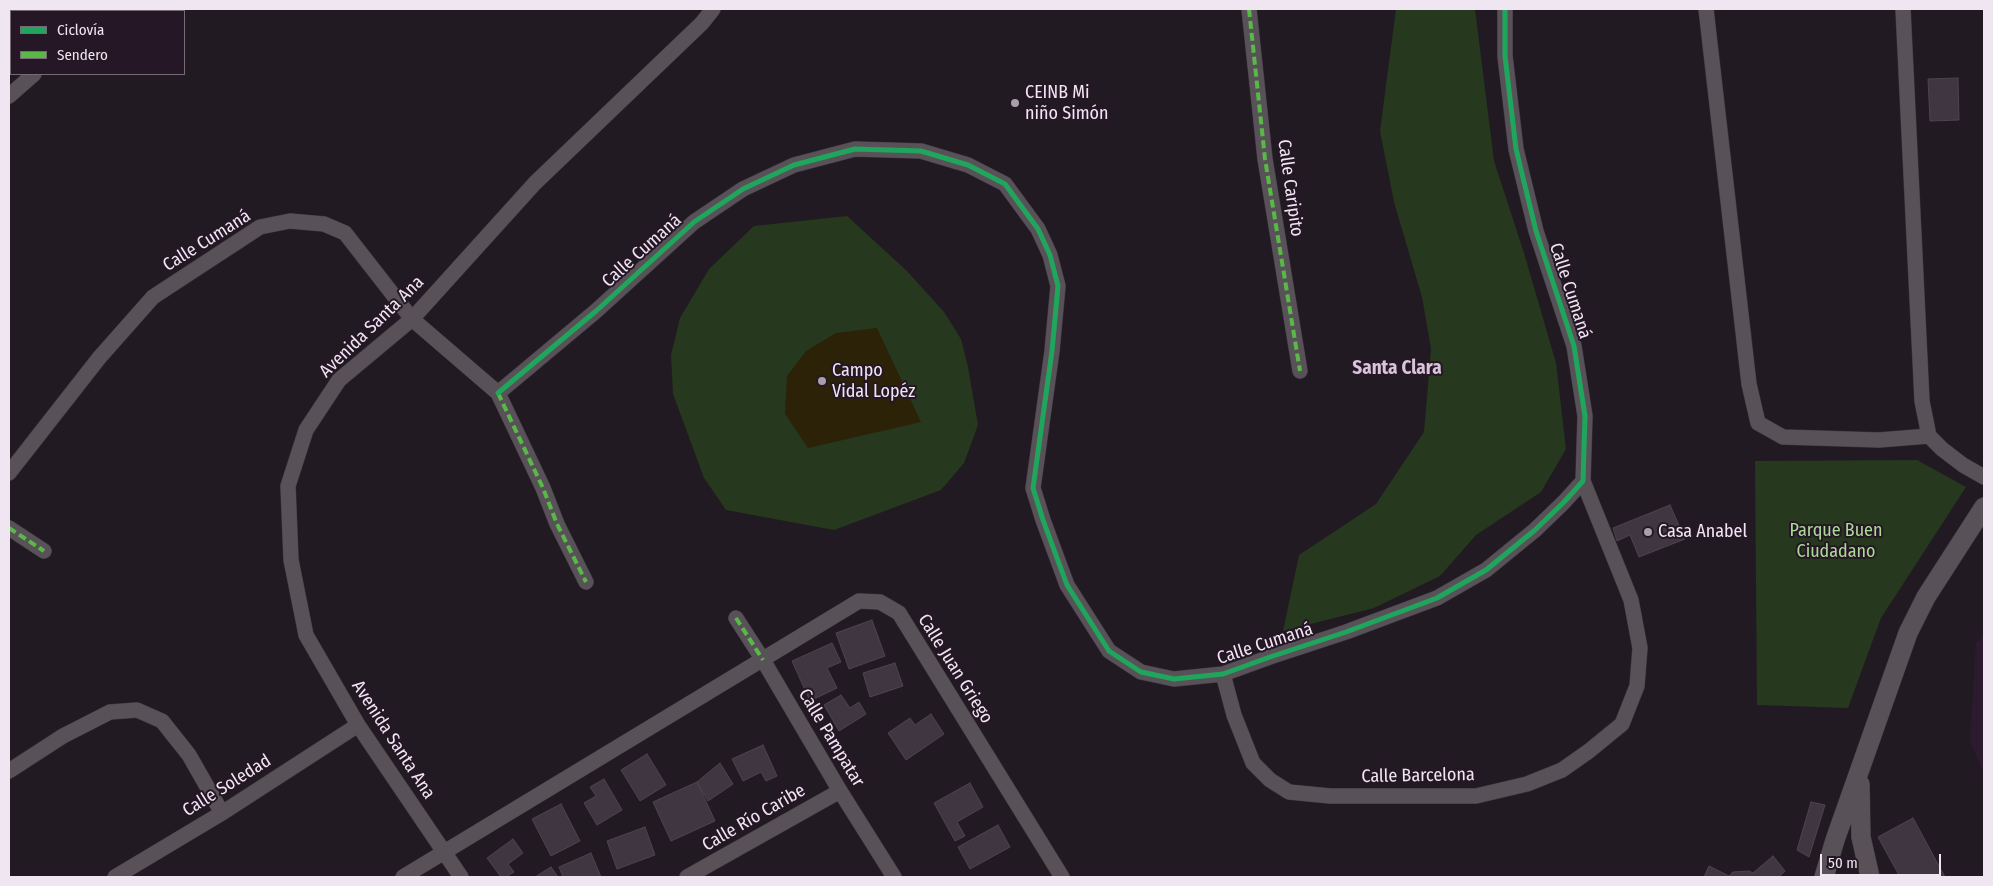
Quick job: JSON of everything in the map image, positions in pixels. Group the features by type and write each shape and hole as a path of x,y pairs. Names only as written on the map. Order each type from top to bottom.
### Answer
{"street":[{"name":"Avenida Santa Ana","path":"460,877 358,724 306,635 291,560 288,486 306,430 339,380 412,319 535,183 702,23 713,9"},
{"name":"Calle Caripito","path":"1249,9 1267,168 1300,372"},
{"name":"Calle Cumaná","path":"498,393 596,311 694,222 743,189 794,165 856,149 921,151 968,165 1005,184 1038,229 1050,255 1058,286 1052,351 1033,488 1067,585 1109,651 1142,672 1174,679 1223,674 1346,632 1436,598 1486,570 1535,530 1583,481 1585,416 1574,346 1536,232 1516,149 1505,56 1505,9"},
{"path":"1706,9 1748,384 1758,423 1783,437 1880,440 1930,436"},
{"path":"1903,9 1922,401 1930,436 1942,449 1963,465 1984,477"},
{"path":"9,96 33,75"},
{"name":"Calle Cumaná","path":"9,473 99,358 153,298 260,228 290,221 324,224 345,233 412,319 498,393 543,488 557,524 586,582"},
{"name":"Calle Barcelona","path":"1223,674 1234,715 1254,763 1270,780 1289,792 1330,796 1476,796 1527,784 1562,770 1622,724 1637,686 1638,676 1640,648 1632,600 1583,481"},
{"path":"1824,877 1860,768 1913,624 1926,597 1984,507"},
{"path":"9,528 44,551"},
{"name":"Calle Juan Griego","path":"403,877 859,601 880,602 899,613 1062,877"},
{"name":"Calle Pampatar","path":"736,618 894,877"},
{"path":"9,771 63,736 110,712 137,710 162,721 188,755 222,813"},
{"name":"Calle Soledad","path":"115,877 222,813 358,724"},
{"path":"1860,768 1860,837 1870,877"},
{"name":"Calle Río Caribe","path":"687,877 840,791"}],"shaded area":[{"path":"1984,636 1984,774 1970,741 1976,643"}],"green space":[{"path":"1396,9 1475,9 1494,161 1524,253 1556,363 1566,449 1541,492 1476,535 1440,576 1374,608 1283,631 1299,555 1376,504 1424,432 1431,349 1422,297 1394,202 1380,131"},
{"name":"Campo Vidal Lopéz","path":"847,216 907,271 944,312 961,339 978,425 964,463 941,490 834,530 726,510 704,478 673,394 671,355 680,318 709,269 754,226"},
{"name":"Parque Buen Ciudadano","path":"1917,460 1966,487 1881,618 1848,708 1757,705 1755,461"}],"sand":[{"path":"877,328 921,422 808,448 785,414 787,376 806,351 836,333"}],"building":[{"path":"1958,78 1959,120 1930,121 1928,79"},
{"name":"Casa Anabel","path":"1670,505 1685,539 1639,557 1630,535 1617,541 1613,528"},
{"path":"872,620 885,656 849,669 836,633"},
{"path":"832,643 841,662 827,668 837,688 810,701 792,661"},
{"path":"895,663 903,686 870,697 863,673"},
{"path":"841,695 850,708 859,702 866,714 839,731 824,705"},
{"path":"931,714 944,734 906,760 888,733 910,718 915,725"},
{"path":"763,745 777,776 766,781 761,772 743,781 732,759"},
{"path":"647,754 666,785 640,801 621,770"},
{"path":"720,763 733,784 708,801 697,782"},
{"path":"604,779 622,810 597,825 584,803 596,796 590,787"},
{"path":"697,782 715,821 671,841 653,802"},
{"path":"970,783 983,807 957,822 965,836 955,841 934,803"},
{"path":"1811,802 1825,805 1809,857 1797,850"},
{"path":"561,804 580,841 551,856 532,819"},
{"path":"1913,818 1945,877 1900,877 1878,837"},
{"path":"998,825 1010,847 970,869 958,847"},
{"path":"645,827 655,855 617,869 607,841"},
{"path":"513,839 523,853 508,864 514,872 506,877 501,877 487,858"},
{"path":"591,853 601,877 563,877 559,867"},
{"path":"1773,856 1785,871 1779,877 1704,877 1709,866 1729,876 1733,872 1749,871 1753,873"},
{"path":"551,867 558,877 535,877"}],"marked path":[{"path":"1249,9 1265,159 1300,371"},
{"path":"498,393 543,488 557,524 586,582"},
{"path":"9,528 44,551"},
{"path":"736,618 763,660"}],"cycle path":[{"path":"498,393 596,311 694,222 743,189 794,165 855,149 921,151 968,165 1005,184 1038,229 1050,255 1058,286 1052,351 1033,488 1067,585 1109,651 1141,672 1174,679 1223,674 1346,632 1437,598 1486,570 1535,530 1583,481 1585,416 1574,346 1536,231 1516,149 1505,56 1505,9"}],"place":[{"name":"CEINB Mi niño Simón","path":"1015,103"},
{"name":"Campo Vidal Lopéz","path":"822,381"},
{"name":"Casa Anabel","path":"1648,532"}],"district":[{"name":"Santa Clara","path":"1397,369"}]}
